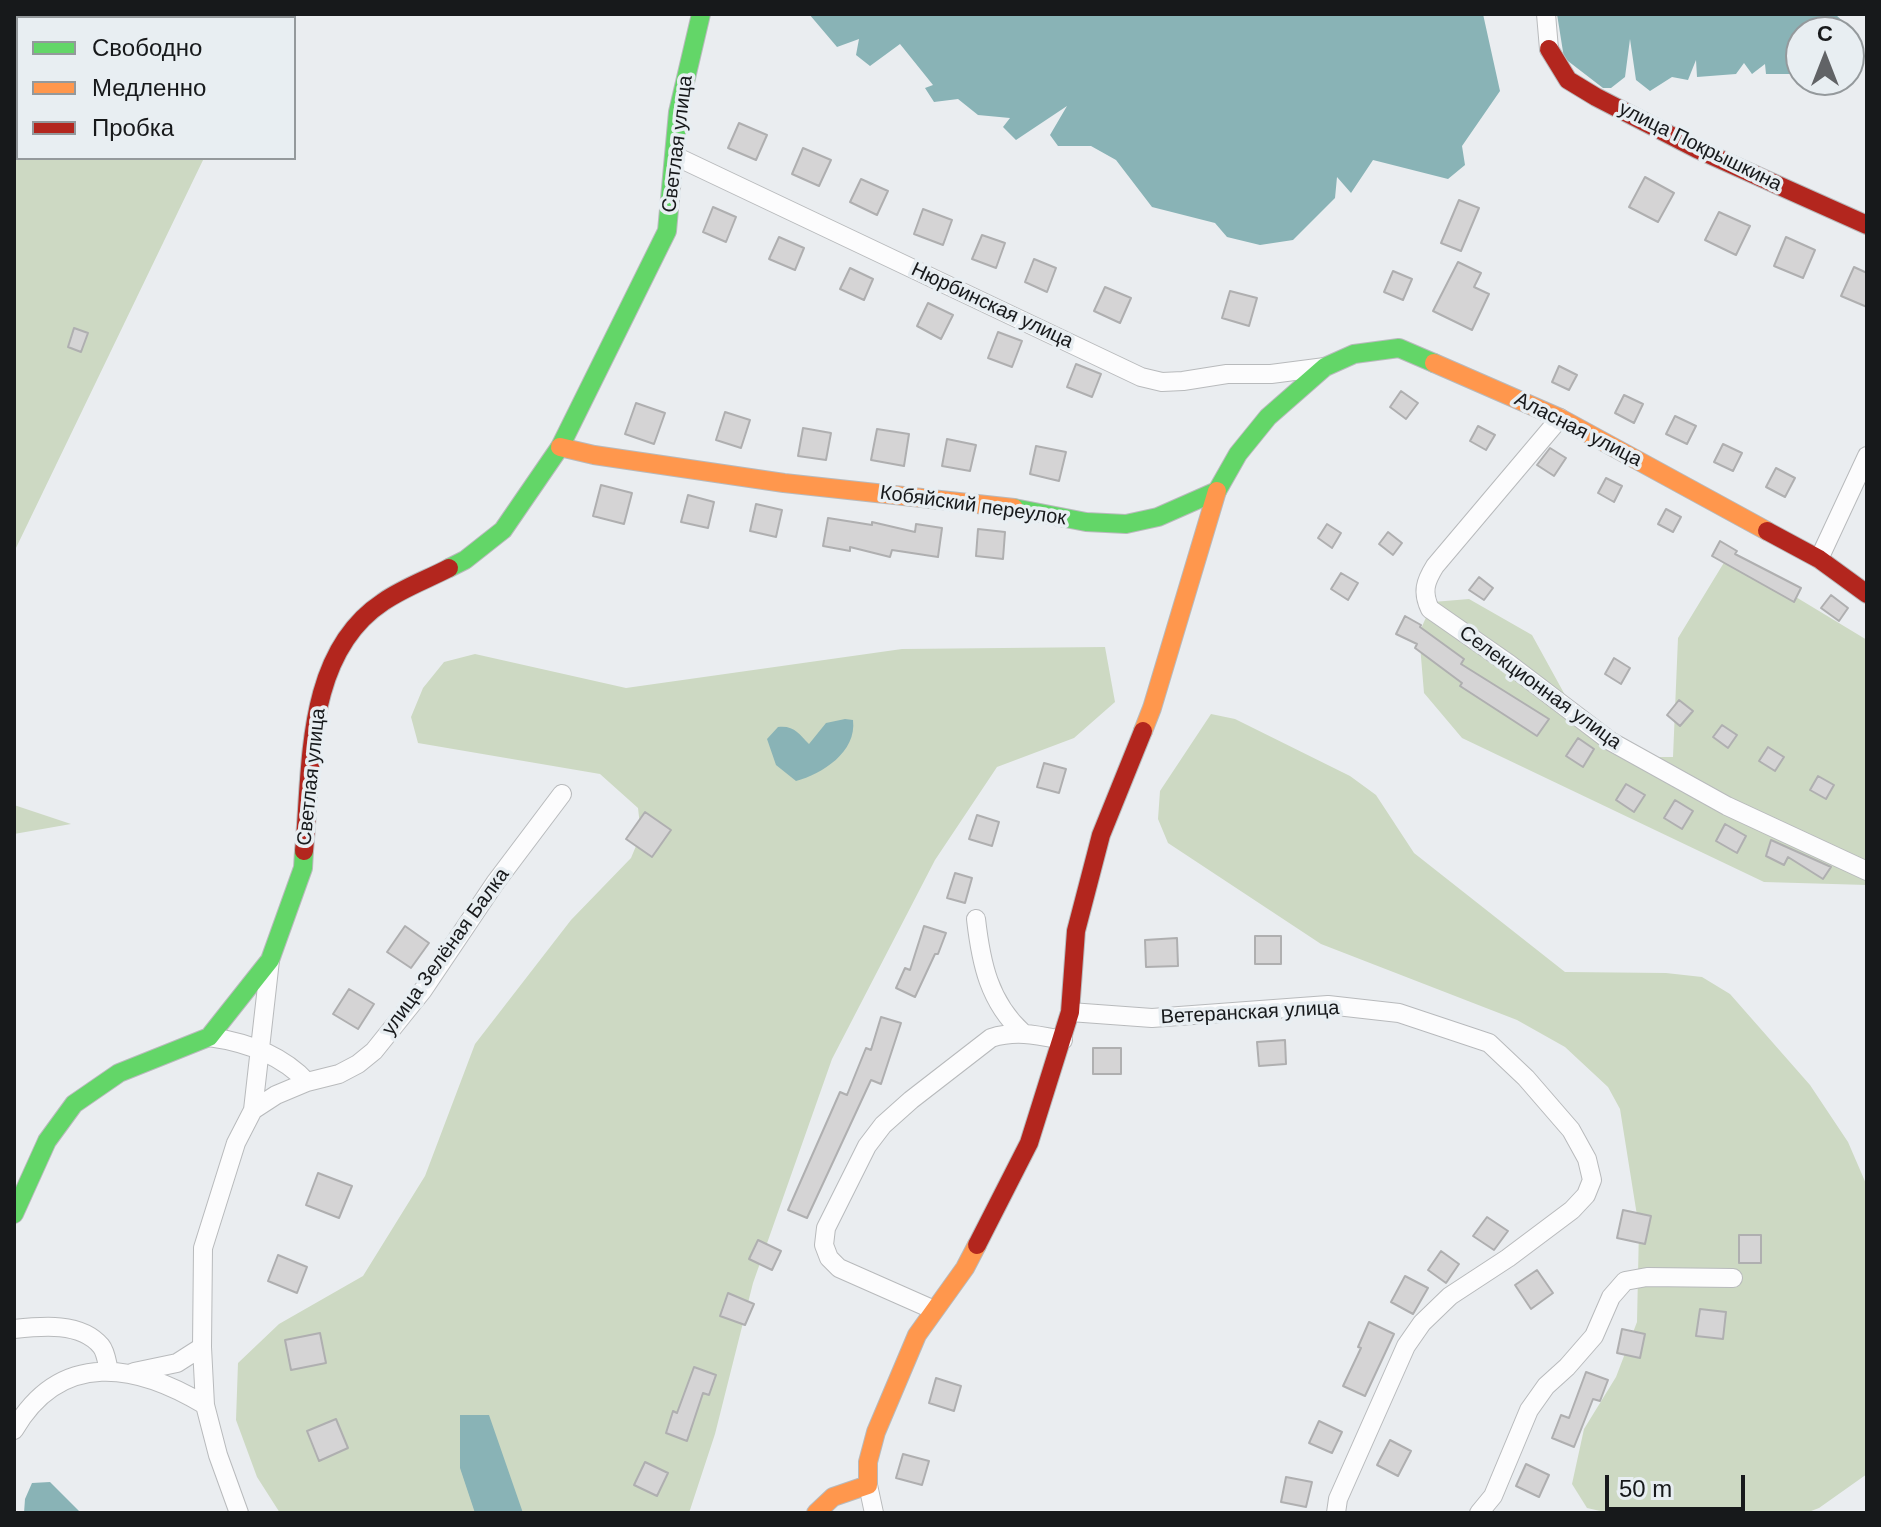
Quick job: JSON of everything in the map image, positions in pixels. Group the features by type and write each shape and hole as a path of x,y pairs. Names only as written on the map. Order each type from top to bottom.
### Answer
{"street":[{"name":"Светлая улица","path":"14,1214 47,1141 74,1104 119,1073 209,1037 270,960 303,868 316,716 331,666 347,635 382,602 465,560 503,530 560,447 667,231 674,198 678,114 701,14"},
{"name":"улица Покрышкина","path":"1546,14 1549,49 1568,80 1697,149 1867,225"},
{"name":"Нюрбинская улица","path":"675,156 1141,377 1162,382 1183,381 1227,374 1271,374 1325,367"},
{"name":"Аласная улица","path":"1325,367 1354,354 1399,348 1560,418 1819,559 1867,594"},
{"path":"874,1513 868,1485 868,1462 876,1432 917,1335 965,1268 1029,1143 1070,1012 1076,931 1097,846 1152,708 1217,491 1238,454 1268,417 1325,367"},
{"name":"Селекционная улица","path":"1560,418 1435,566 1426,580 1424,596 1430,609 1610,741 1727,806 1867,871"},
{"name":"Кобяйский переулок","path":"560,447 594,455 784,483 1015,508 1086,522 1126,524 1158,517 1217,491"},
{"path":"1819,559 1867,456"},
{"name":"улица Зелёная Балка","path":"253,1110 276,1095 307,1082 339,1074 374,1051 423,990 495,883 562,794"},
{"path":"976,919 980,957 989,986 999,1006 1023,1033"},
{"path":"239,1513 218,1455 205,1405 203,1248 236,1143 253,1110 270,960"},
{"name":"Ветеранская улица","path":"1070,1012 1152,1018 1328,1005 1399,1013 1489,1043 1526,1078 1571,1130 1587,1159 1592,1180 1586,1195 1572,1210 1450,1296 1422,1323 1406,1346 1338,1499 1336,1513"},
{"path":"934,1310 839,1268 829,1258 824,1245 826,1228 867,1146 883,1125 911,1100 991,1038 1023,1033 1063,1040"},
{"path":"209,1037 237,1041 258,1049 296,1071 307,1082"},
{"path":"1479,1513 1493,1496 1529,1410 1546,1386 1594,1336 1611,1297 1625,1281 1647,1277 1733,1278"},
{"path":"14,1329 53,1325 87,1334 104,1348 109,1371"},
{"path":"133,1373 177,1363 202,1347"},
{"path":"14,1430 38,1400 60,1384 83,1373 133,1373 182,1391 205,1405"},
{"path":"816,1513 833,1497 868,1485"}],"green space":[{"path":"14,14 273,14 16,16 16,160 203,160 15,550"},
{"path":"1728,556 1867,640 1867,885 1764,882 1462,738 1424,693 1419,633 1433,602 1469,599 1532,635 1565,695 1603,740 1637,757 1673,757 1678,638"},
{"path":"1105,647 1115,702 1074,738 997,767 935,860 832,1059 753,1283 715,1434 689,1513 280,1513 257,1477 236,1420 238,1363 279,1324 363,1276 425,1176 475,1044 571,920 631,858 641,834 638,808 600,774 418,743 411,717 423,688 444,662 475,654 626,688 902,649"},
{"path":"1211,714 1235,719 1350,776 1376,795 1414,853 1565,972 1666,973 1702,977 1730,994 1810,1085 1848,1142 1867,1186 1867,1474 1819,1508 1806,1513 1609,1513 1587,1508 1572,1484 1584,1429 1616,1377 1637,1322 1639,1228 1620,1109 1608,1087 1565,1047 1517,1020 1321,944 1168,843 1158,819 1160,791"},
{"path":"14,805 71,824 14,834"}],"water":[{"path":"809,14 1483,14 1500,91 1462,146 1465,165 1448,179 1373,160 1351,193 1337,177 1335,198 1293,240 1260,245 1227,237 1215,223 1152,207 1116,160 1091,146 1058,146 1050,135 1067,106 1016,140 1003,127 1010,118 978,115 958,99 934,102 925,88 933,85 900,44 870,66 856,55 859,39 837,47"},
{"path":"1557,14 1837,16 1785,16 1785,74 1766,74 1765,64 1752,74 1744,63 1736,74 1697,77 1696,60 1688,80 1672,77 1650,91 1636,80 1630,39 1625,77 1611,88 1603,88 1564,58"},
{"path":"853,720 853,732 844,752 827,767 796,781 776,765 767,739 778,727 792,729 809,744 826,723"},
{"path":"460,1415 489,1415 523,1513 475,1513 460,1468"},
{"path":"50,1482 81,1513 24,1513 25,1499 32,1483"}],"building":[{"path":"739,123 767,135 756,160 728,148"},
{"path":"803,148 831,160 819,186 792,174"},
{"path":"1645,177 1674,193 1658,222 1629,207"},
{"path":"861,179 888,191 877,215 850,202"},
{"path":"1459,200 1479,208 1461,251 1441,243"},
{"path":"713,207 736,217 726,242 703,232"},
{"path":"923,209 952,220 943,245 914,234"},
{"path":"1719,212 1750,226 1736,255 1705,240"},
{"path":"982,235 1005,243 996,268 972,259"},
{"path":"779,237 804,248 795,270 769,259"},
{"path":"1786,237 1815,250 1803,278 1774,266"},
{"path":"1034,259 1056,268 1047,292 1025,282"},
{"path":"1458,262 1481,273 1474,287 1489,294 1472,330 1433,311"},
{"path":"1854,267 1867,273 1867,307 1841,296"},
{"path":"850,268 873,279 864,300 840,289"},
{"path":"1393,271 1412,279 1403,300 1384,292"},
{"path":"1105,287 1131,298 1120,323 1094,311"},
{"path":"1230,291 1257,298 1249,326 1222,318"},
{"path":"928,303 953,315 941,339 917,326"},
{"path":"74,328 88,333 81,352 68,347"},
{"path":"998,332 1022,341 1012,367 988,358"},
{"path":"1076,364 1101,374 1092,397 1067,387"},
{"path":"1559,366 1577,375 1569,390 1552,382"},
{"path":"1401,391 1418,403 1406,419 1390,407"},
{"path":"1624,395 1643,404 1634,423 1615,413"},
{"path":"636,403 665,413 654,444 625,434"},
{"path":"725,412 750,420 741,448 716,440"},
{"path":"1675,416 1696,426 1687,444 1666,434"},
{"path":"1478,426 1495,435 1486,450 1470,441"},
{"path":"803,428 831,433 826,460 798,456"},
{"path":"877,429 909,434 904,466 871,460"},
{"path":"947,439 976,445 970,471 942,466"},
{"path":"1723,444 1742,453 1733,471 1714,462"},
{"path":"1036,446 1066,452 1059,481 1030,474"},
{"path":"1550,448 1566,458 1554,476 1537,465"},
{"path":"1776,468 1795,478 1785,497 1766,487"},
{"path":"1606,478 1622,486 1614,502 1598,493"},
{"path":"601,485 632,493 624,524 593,516"},
{"path":"688,495 714,502 708,528 681,522"},
{"path":"756,504 782,510 776,537 750,531"},
{"path":"1666,509 1681,517 1673,532 1658,524"},
{"path":"828,518 872,525 872,522 915,532 916,524 942,528 938,557 892,550 890,557 850,547 850,551 823,546"},
{"path":"1327,524 1341,533 1332,548 1318,538"},
{"path":"978,529 1005,532 1003,559 976,556"},
{"path":"1388,532 1402,543 1393,555 1379,544"},
{"path":"1720,541 1737,551 1735,554 1801,588 1794,602 1712,556"},
{"path":"1341,573 1358,583 1348,600 1331,589"},
{"path":"1479,577 1493,588 1484,600 1469,590"},
{"path":"1831,595 1848,608 1839,621 1821,608"},
{"path":"1405,616 1464,659 1461,664 1549,719 1537,736 1460,686 1462,683 1415,648 1417,644 1396,634"},
{"path":"1614,658 1630,668 1621,684 1605,674"},
{"path":"1679,700 1693,711 1680,726 1667,715"},
{"path":"1722,725 1737,735 1728,748 1713,737"},
{"path":"1578,738 1594,749 1583,767 1566,756"},
{"path":"1768,747 1784,757 1775,771 1759,761"},
{"path":"1044,763 1066,769 1059,793 1037,787"},
{"path":"1818,776 1834,785 1826,799 1810,790"},
{"path":"1626,784 1645,795 1634,812 1616,800"},
{"path":"1675,800 1693,811 1682,829 1664,818"},
{"path":"645,812 671,830 652,857 626,839"},
{"path":"977,815 999,822 992,846 969,839"},
{"path":"1725,824 1746,836 1737,853 1716,841"},
{"path":"1771,840 1831,867 1823,879 1788,857 1784,865 1766,856"},
{"path":"955,873 972,878 965,903 947,898"},
{"path":"405,926 429,943 411,968 387,952"},
{"path":"924,926 946,933 915,997 896,988 905,968 910,970"},
{"path":"1255,936 1281,936 1281,964 1255,964"},
{"path":"1177,938 1178,966 1146,967 1145,940"},
{"path":"349,989 374,1004 358,1029 333,1014"},
{"path":"881,1017 901,1023 881,1084 871,1080 807,1218 788,1210 840,1092 847,1095 866,1048 871,1050"},
{"path":"1285,1040 1286,1064 1259,1066 1257,1042"},
{"path":"1093,1048 1121,1048 1121,1074 1093,1074"},
{"path":"318,1173 352,1186 339,1218 306,1205"},
{"path":"1623,1210 1651,1216 1645,1244 1617,1238"},
{"path":"1487,1217 1508,1231 1494,1250 1473,1236"},
{"path":"1739,1235 1761,1235 1761,1263 1739,1263"},
{"path":"758,1240 781,1251 772,1270 749,1259"},
{"path":"1441,1251 1459,1264 1446,1283 1428,1270"},
{"path":"278,1255 307,1267 297,1293 268,1281"},
{"path":"1537,1270 1553,1293 1531,1309 1515,1285"},
{"path":"1405,1276 1428,1288 1413,1314 1391,1302"},
{"path":"728,1293 754,1304 745,1325 720,1316"},
{"path":"1700,1309 1726,1312 1723,1339 1696,1336"},
{"path":"1369,1322 1394,1334 1365,1396 1343,1386"},
{"path":"1622,1329 1645,1334 1640,1358 1617,1353"},
{"path":"320,1333 326,1363 291,1370 285,1340"},
{"path":"694,1367 716,1375 709,1395 703,1393 687,1441 666,1433"},
{"path":"1586,1372 1608,1380 1600,1401 1593,1399 1574,1447 1552,1438 1561,1415 1569,1418"},
{"path":"936,1378 961,1386 954,1411 929,1403"},
{"path":"336,1419 348,1448 319,1461 307,1431"},
{"path":"1319,1421 1342,1432 1332,1453 1309,1443"},
{"path":"1390,1440 1411,1451 1398,1476 1377,1465"},
{"path":"903,1454 929,1461 922,1485 896,1478"},
{"path":"645,1462 668,1473 657,1496 634,1485"},
{"path":"1526,1464 1549,1475 1539,1497 1516,1486"},
{"path":"1286,1477 1312,1482 1306,1507 1281,1502"}],"traffic: fast":[{"path":"449,568 465,560 503,530 560,447 667,231 678,112 701,14"},
{"path":"1014,508 1086,522 1126,524 1158,517 1217,491 1238,454 1268,417 1325,367 1354,354 1399,348 1434,363"},
{"path":"14,1214 47,1141 74,1104 119,1073 209,1037 270,960 303,868 304,851"}],"traffic: slow":[{"path":"1434,363 1560,418 1767,531"},
{"path":"560,447 594,455 784,483 1014,508"},
{"path":"1143,731 1217,491"},
{"path":"816,1513 833,1497 868,1485 868,1462 876,1432 917,1335 965,1268 977,1245"}],"traffic: jam":[{"path":"1549,49 1568,80 1596,97 1697,149 1867,225"},
{"path":"1767,531 1819,559 1867,594"},
{"path":"304,851 317,715 325,682 338,651 357,624 383,602 449,568"},
{"path":"977,1245 1029,1143 1070,1012 1076,931 1101,835 1143,731"}]}
